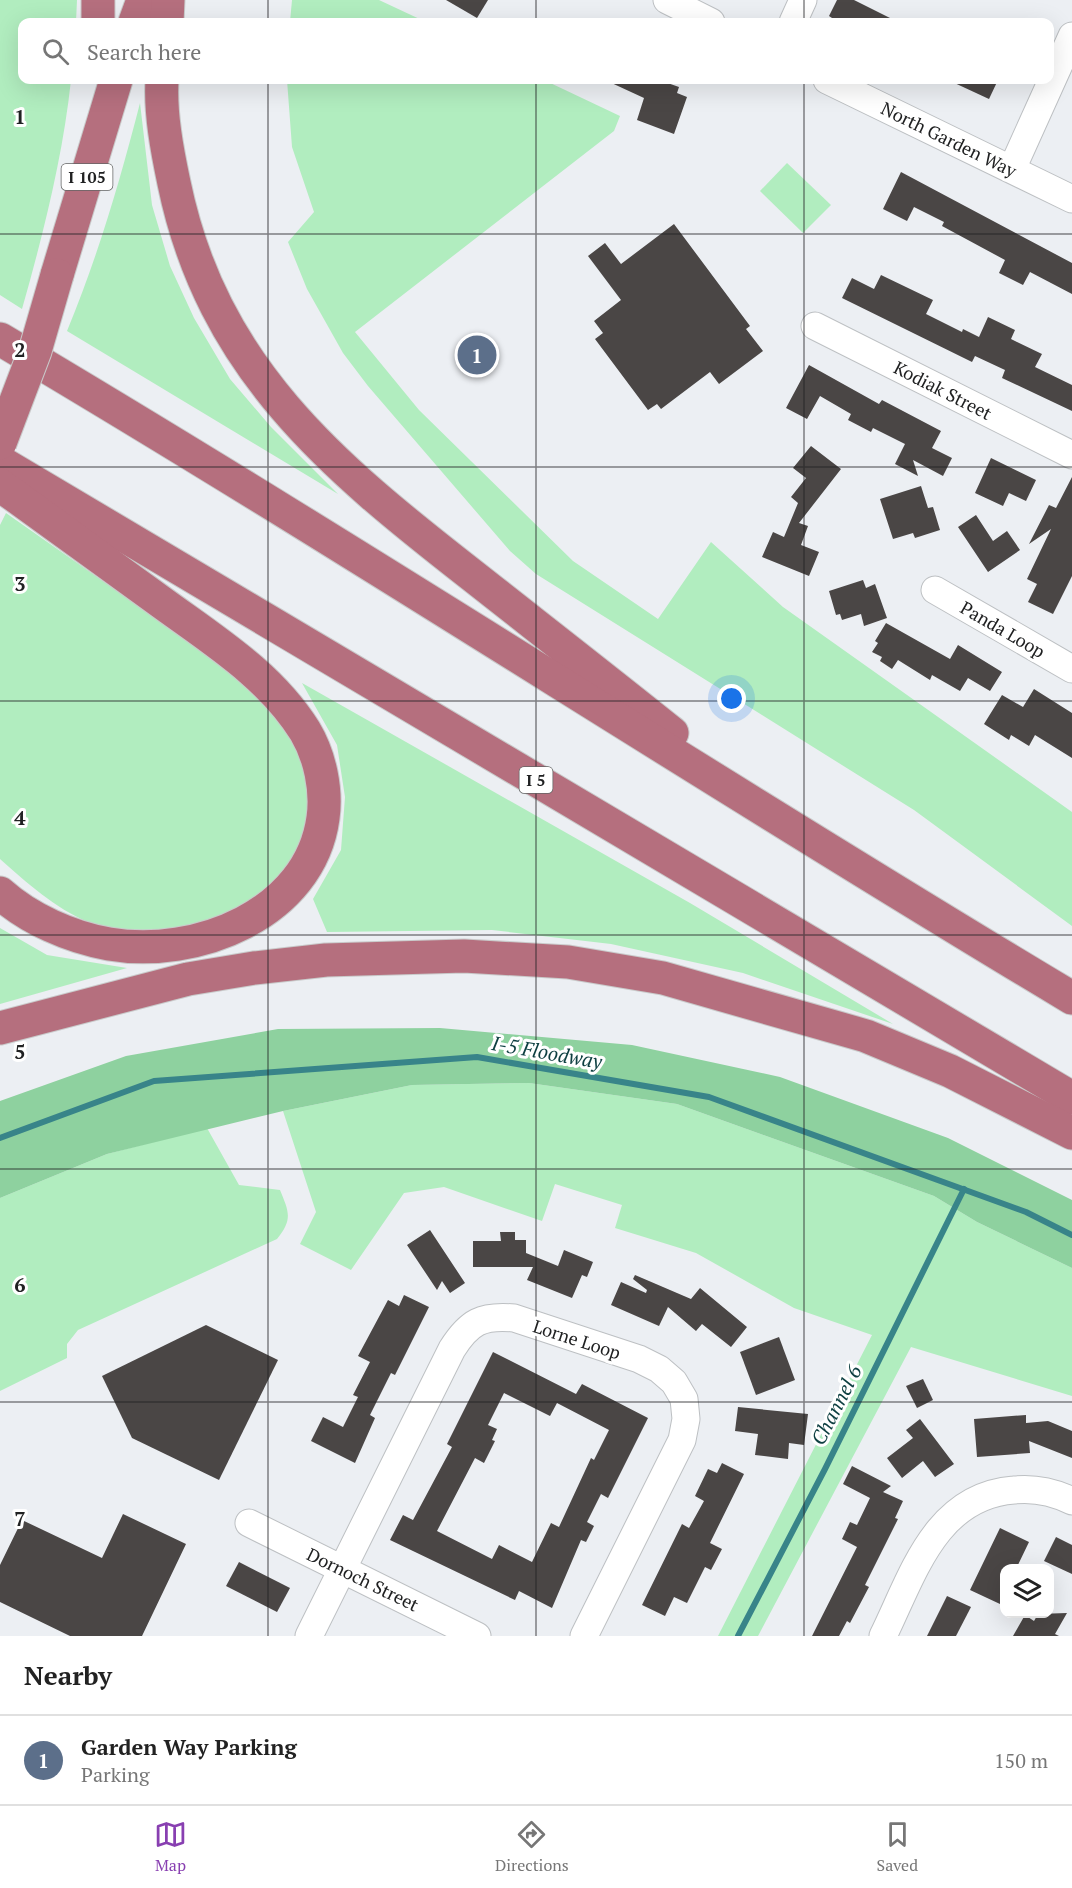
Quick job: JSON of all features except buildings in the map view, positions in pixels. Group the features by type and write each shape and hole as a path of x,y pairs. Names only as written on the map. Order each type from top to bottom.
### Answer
{"highway":[{"path":"98,0 98,18"},
{"path":"136,18 143,0"},
{"path":"166,18 168,0"},
{"path":"57,275 91,84"},
{"name":"I 105","path":"0,443 34,351 115,84"},
{"path":"162,84 167,152 179,211 197,266 219,314 249,364 287,413 329,457 386,509 812,842"},
{"path":"0,339 192,453 812,842 1072,998"},
{"name":"I 5","path":"0,462 1072,1098"},
{"path":"0,485 254,670 306,732 318,764 326,797 316,849 306,868 285,895 256,917 218,935 155,946 111,944 73,935 45,923 12,903 0,892"},
{"path":"2,1028 188,979 254,968 326,960 464,956 568,962 663,978 866,1036 950,1071 1072,1133"}],"street":[{"path":"668,0 703,18"},
{"path":"795,18 803,0"},
{"path":"1054,76 1072,36"},
{"name":"North Garden Way","path":"834,84 1072,199"},
{"path":"1012,169 1050,84"},
{"name":"Kodiak Street","path":"815,326 1072,454"},
{"name":"Panda Loop","path":"935,590 1071,665"},
{"name":"Lorne Loop","path":"309,1636 452,1349 464,1331 480,1320 496,1317 514,1318 639,1359 659,1369 674,1382 684,1399 686,1419 682,1440 584,1636"},
{"path":"883,1636 928,1545 946,1519 965,1504 999,1491 1029,1489 1072,1501"},
{"name":"Dornoch Street","path":"249,1523 477,1636"}],"green space":[{"path":"0,0 77,0 76,18 18,18 18,84 70,84 63,137 51,195 22,309 0,295"},
{"path":"292,0 379,0 417,18 290,18"},
{"path":"287,84 552,84 620,116 614,131 355,332 419,410 573,561 658,619 711,542 783,607 1072,812 1072,926 914,810 536,574 510,551 368,386 343,353 307,289 288,242 314,212 292,147"},
{"path":"140,103 152,205 170,266 194,318 230,379 271,427 338,494 67,331 108,218"},
{"path":"787,163 831,205 803,233 760,191"},
{"path":"6,513 242,678 275,713 298,747 307,768 311,790 311,812 306,833 297,854 285,872 270,889 235,915 202,927 162,932 104,927 88,922 53,902 0,859 0,525"},
{"path":"302,683 690,903 893,1024 743,973 611,944 492,930 327,932 313,899 341,850 345,797 337,745"},
{"path":"0,928 47,955 127,968 0,1004"},
{"path":"440,1028 632,1045 780,1077 948,1138 1072,1200 1072,1268 977,1222 934,1196 677,1104 529,1083 412,1085 283,1111 107,1154 0,1198 0,1101 126,1056 278,1029"},
{"path":"529,1083 677,1104 934,1196 977,1222 1072,1268 1072,1396 911,1347 758,1636 718,1636 872,1335 794,1308 696,1253 615,1228 622,1205 555,1184 542,1221 444,1187 404,1193 351,1270 300,1244 316,1212 283,1111 412,1085"},
{"path":"207,1128 239,1185 280,1190 288,1215 285,1226 277,1239 78,1330 67,1344 67,1358 0,1391 0,1198 107,1154"}],"waterway":[{"name":"I-5 Floodway","path":"0,1138 154,1081 477,1057 709,1097 1026,1212 1072,1235"},
{"name":"Channel 6","path":"738,1636 825,1469 964,1189"}],"place":[{"name":"Garden Way Parking","path":"477,355"}]}
